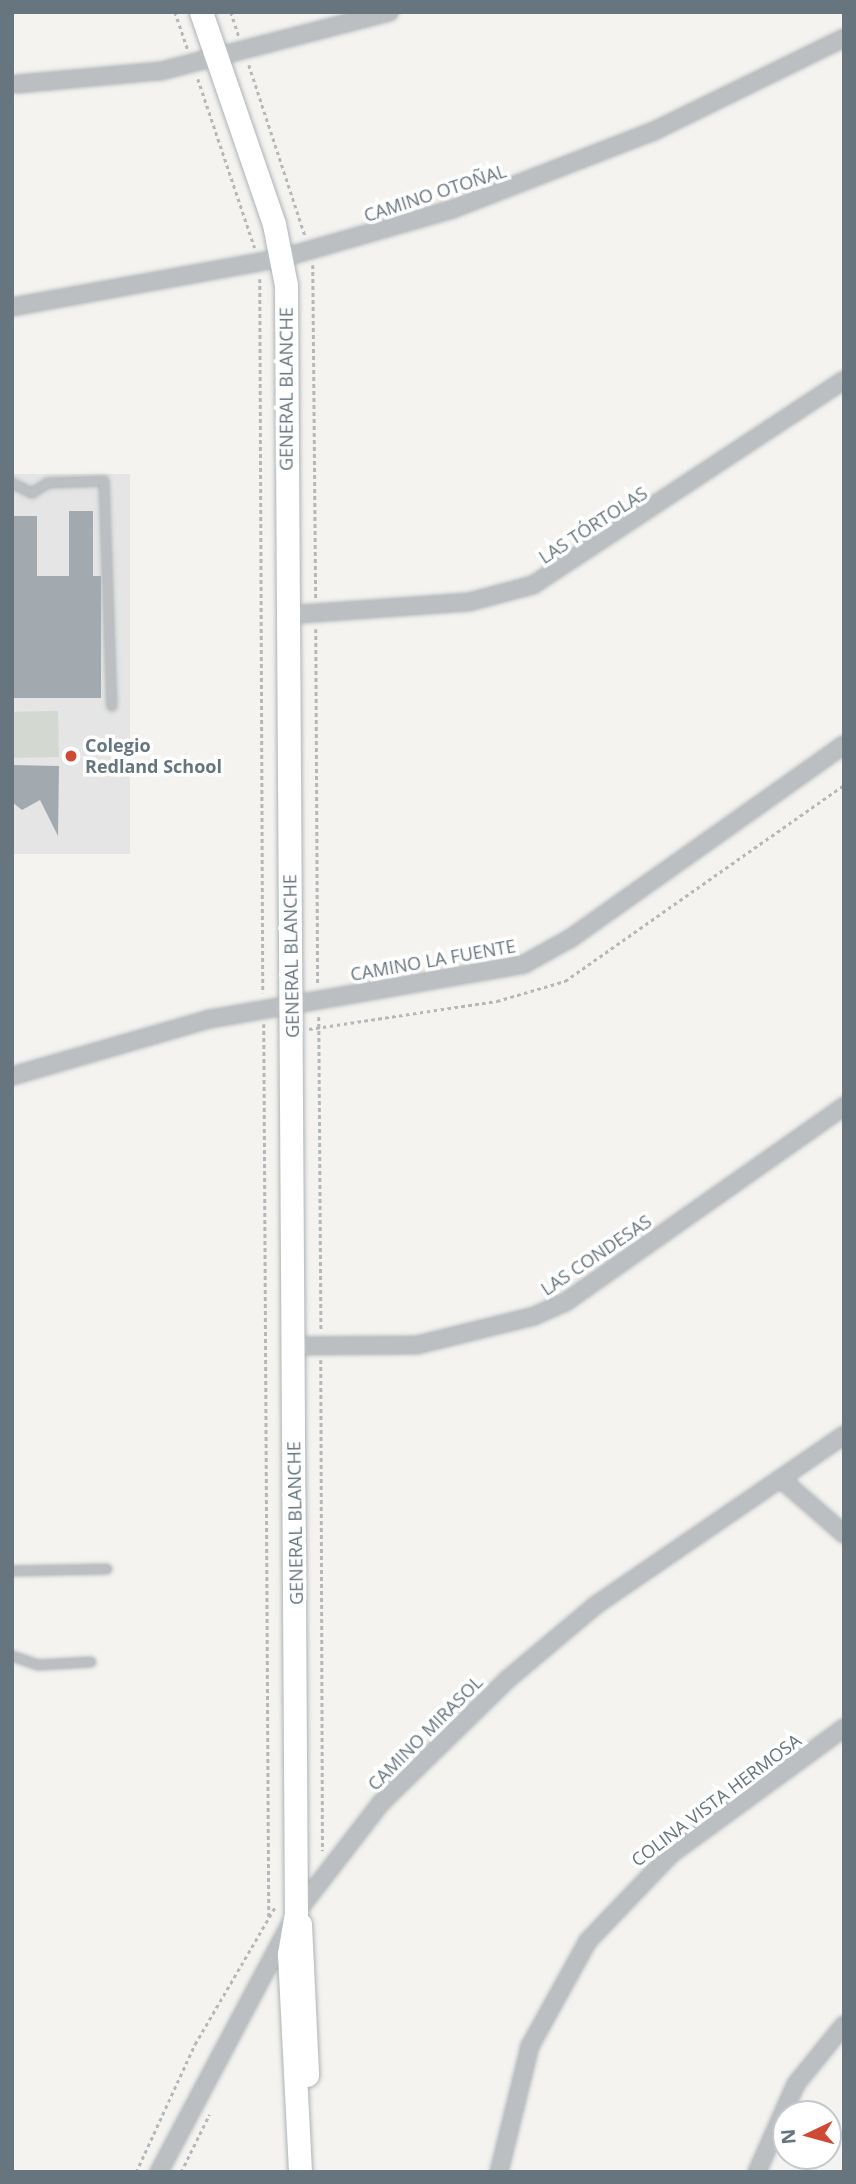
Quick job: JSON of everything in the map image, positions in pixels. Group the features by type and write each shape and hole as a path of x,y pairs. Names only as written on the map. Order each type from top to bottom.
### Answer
{"main road":[{"name":"GENERAL BLANCHE","path":"201,12 282,258 291,1003 296,1913 289,1954 300,2172"},
{"name":"GENERAL BLANCHE","path":"296,1913 305,1940 316,2172"}],"street":[{"path":"17,84 193,64 389,12"},
{"name":"CAMINO OTOÑAL","path":"12,307 310,251 593,157 844,38"},
{"name":"LAS TÓRTOLAS","path":"287,615 469,602 533,585 844,380"},
{"name":"CAMINO LA FUENTE","path":"12,1076 264,1008 488,974 540,957 844,745"},
{"name":"LAS CONDESAS","path":"293,1346 428,1343 534,1316 567,1301 844,1106"},
{"name":"CAMINO MIRASOL","path":"159,2172 296,1913 398,1786 526,1663 641,1571 844,1434"},
{"path":"781,1479 844,1534"},
{"name":"COLINA VISTA HERMOSA","path":"499,2172 530,2046 571,1966 606,1917 671,1854 844,1728"},
{"path":"757,2172 796,2084 844,2025"}],"lane":[{"path":"12,484 32,493 48,483 104,481 112,706"},
{"path":"12,1572 107,1569"},
{"path":"12,1656 38,1665 91,1661"}],"path":[{"path":"136,2172 195,2044 269,1917 260,262 176,12"},
{"path":"231,12 310,251 316,614 325,1875"}],"shaded area":[{"name":"Colegio Redland School","path":"12,474 130,474 130,854 12,854"},
{"path":"58,711 59,757 13,758 12,712"}],"building":[{"path":"69,511 93,511 93,576 101,576 101,698 12,698 12,516 37,516 37,576 69,576"},
{"path":"12,765 59,766 58,836 40,800 22,810 12,802"}],"place":[{"name":"Colegio Redland School","path":"71,756"}]}
